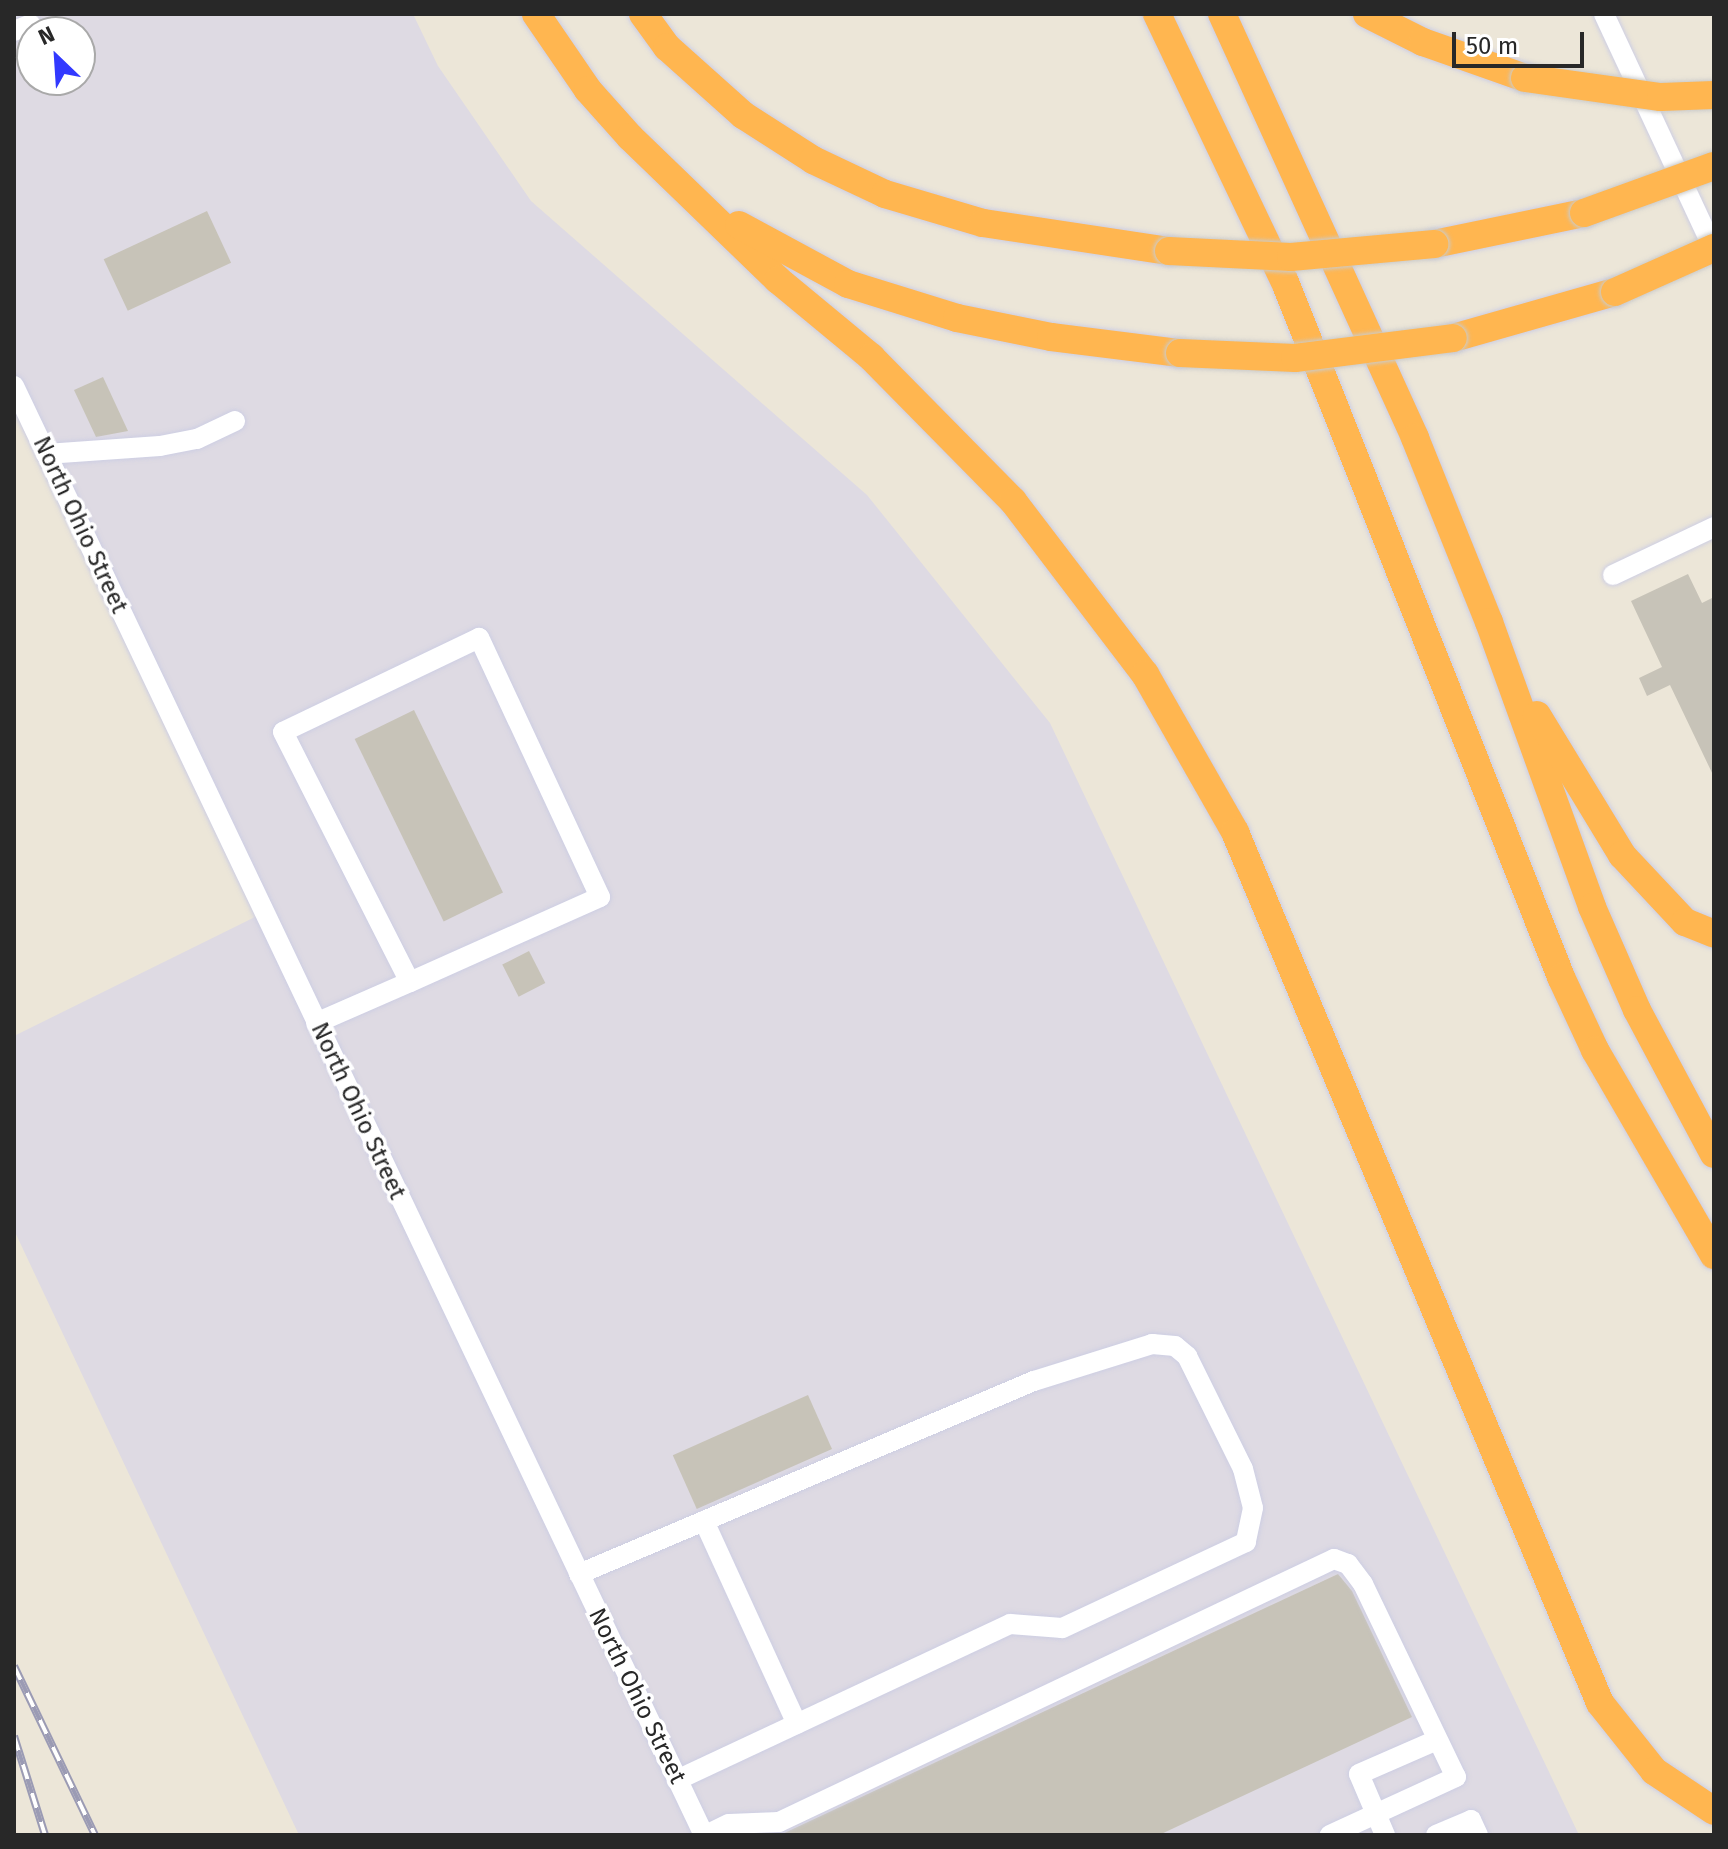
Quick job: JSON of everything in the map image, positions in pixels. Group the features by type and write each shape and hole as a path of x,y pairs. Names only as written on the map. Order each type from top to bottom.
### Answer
{"highway":[{"path":"536,14 588,90 778,280 871,357 1013,501 1145,674 1235,832 1600,1703 1654,1771 1714,1811"},
{"path":"643,14 667,47 743,115 813,160 885,194 983,223 1169,251 1291,257 1434,244 1584,213 1714,166"},
{"path":"1138,14 1234,171"},
{"path":"1157,14 1285,282 1561,977 1609,1076 1714,1255"},
{"path":"1222,14 1311,201 1489,622 1592,907 1637,1010 1714,1154"},
{"path":"1367,14 1423,42 1525,78 1661,97 1714,95"},
{"path":"688,192 772,247 848,284 957,318 1051,337 1180,353 1295,358 1453,338 1615,292 1714,249"},
{"path":"1489,622 1550,740 1622,855 1685,922 1714,934"}],"street":[{"path":"1604,14 1714,249"},
{"name":"North Ohio Street","path":"14,386 705,1835"},
{"path":"46,454 160,446 197,439 235,421"},
{"path":"1613,575 1714,527"},
{"path":"316,1023 410,982 600,897 479,638 283,732 410,982"},
{"path":"579,1574 1034,1381 1152,1344 1175,1346 1187,1356 1243,1469 1253,1508 1246,1542 1062,1628 1010,1624 677,1780"},
{"path":"704,1521 797,1724"},
{"path":"705,1835 729,1824 762,1829 779,1822 1334,1559 1348,1564 1363,1584 1456,1777 1330,1835"},
{"path":"1385,1835 1359,1774 1437,1740"},
{"path":"1436,1835 1471,1820 1478,1835"}],"shaded area":[{"path":"14,14 413,14 438,66 531,201 867,495 1050,723 1579,1835 299,1835 14,1230 14,1036 263,913 14,386"}],"building":[{"path":"207,211 231,263 128,311 104,259"},
{"path":"103,377 128,431 96,437 74,390"},
{"path":"1688,574 1702,603 1714,597 1714,777 1670,685 1647,696 1639,678 1662,667 1631,601"},
{"path":"414,710 503,892 444,921 355,739"},
{"path":"529,951 545,983 519,997 502,965"},
{"path":"808,1395 832,1449 697,1509 673,1455"},
{"path":"1338,1574 1352,1591 1412,1717 1159,1835 780,1835"}],"railway":[{"path":"14,1666 95,1835"},
{"path":"14,1736 45,1835"}]}
